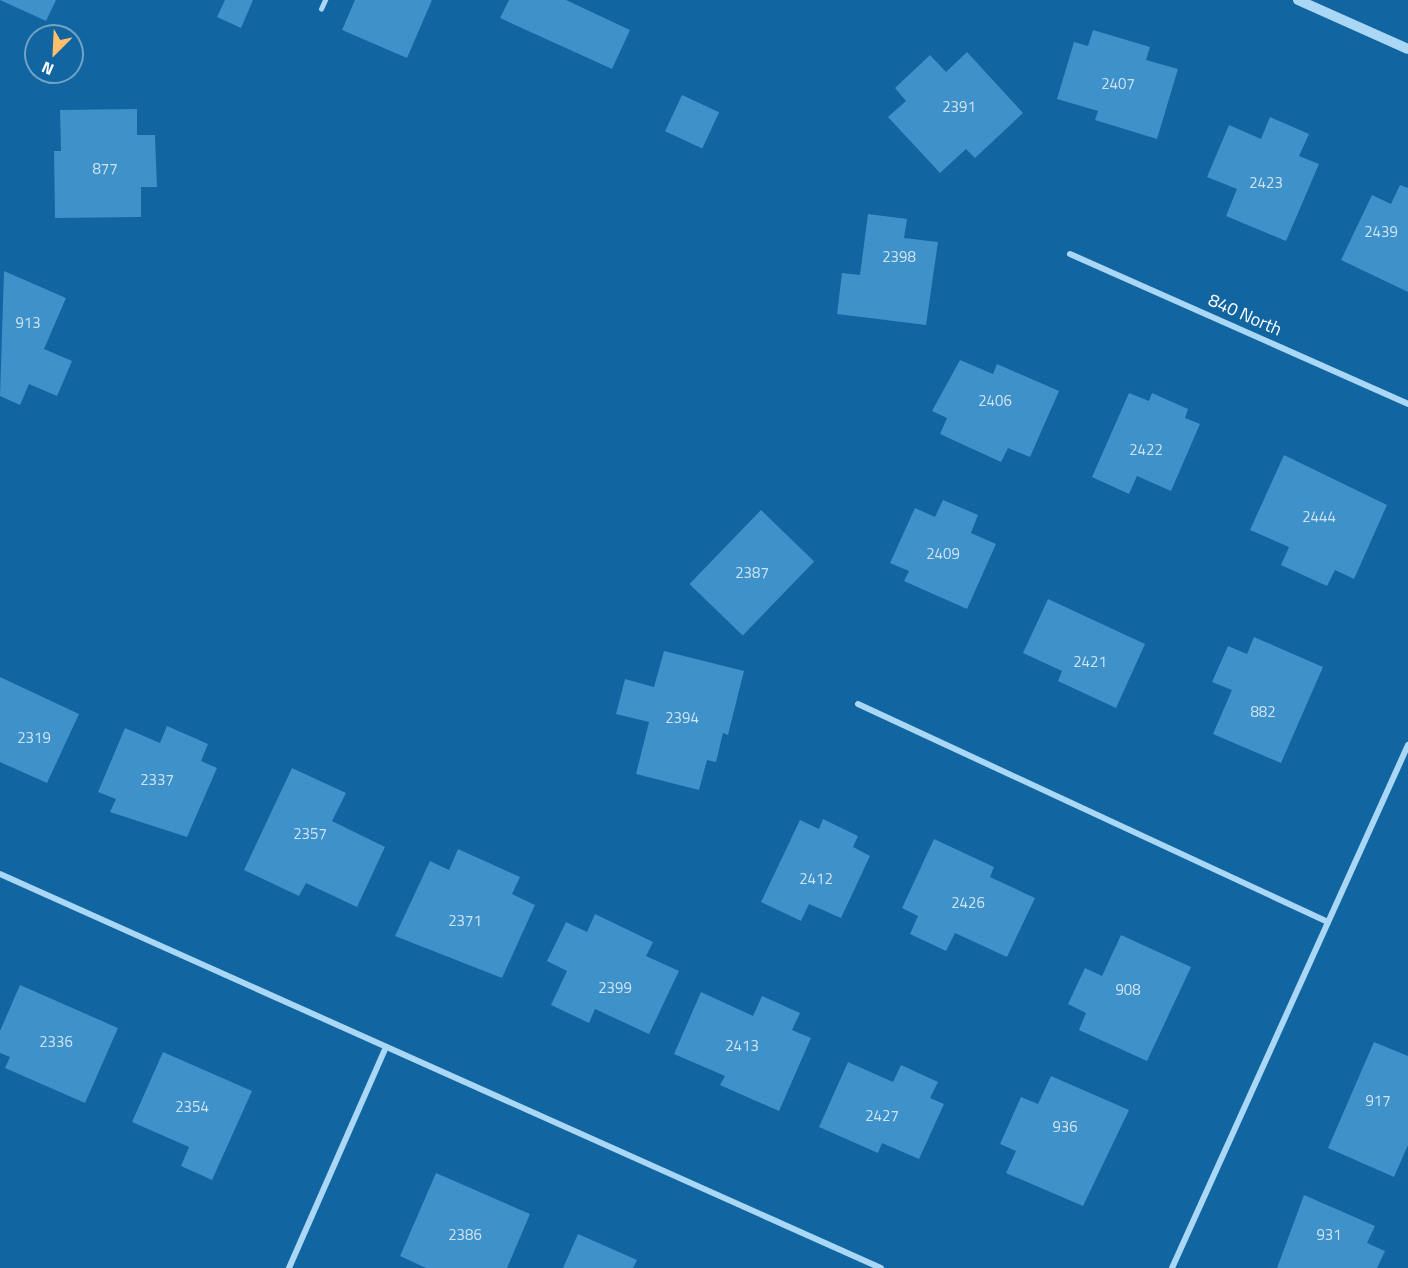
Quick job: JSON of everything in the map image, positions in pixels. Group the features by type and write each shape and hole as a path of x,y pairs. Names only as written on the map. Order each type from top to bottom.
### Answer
{"street":[{"path":"1298,0 1408,49"},
{"name":"840 North","path":"1070,254 1408,404"},
{"path":"858,705 1328,922"},
{"path":"1172,1268 1408,745"},
{"path":"0,874 385,1049 880,1268"},
{"path":"289,1268 385,1049"}],"lane":[{"path":"321,9 325,0"}],"building":[{"path":"0,0 56,0 46,21"},
{"path":"225,0 253,0 241,28 217,17"},
{"path":"355,0 432,0 407,58 342,30"},
{"path":"509,0 566,0 630,30 612,69 500,18"},
{"path":"1093,30 1150,47 1146,60 1178,69 1157,139 1095,120 1098,111 1057,99 1074,42 1088,46"},
{"path":"967,52 1023,113 975,158 966,149 940,173 888,117 906,101 895,88 930,55 946,72"},
{"path":"682,95 719,112 702,149 665,131"},
{"path":"137,109 137,135 155,135 157,187 141,187 141,217 55,218 54,151 61,151 60,110"},
{"path":"1270,117 1309,134 1299,156 1319,164 1286,241 1226,216 1237,189 1207,177 1229,125 1261,139"},
{"path":"1400,185 1408,188 1408,292 1341,260 1372,195 1391,204"},
{"path":"868,214 907,219 904,238 938,242 926,325 837,314 842,273 860,275"},
{"path":"4,271 66,298 44,349 72,361 57,396 29,384 20,405 0,396"},
{"path":"960,360 993,374 997,364 1059,391 1030,457 1008,448 1001,462 940,434 947,418 932,411"},
{"path":"1129,393 1149,401 1152,393 1188,409 1185,418 1200,424 1171,491 1137,476 1129,494 1092,477"},
{"path":"1284,455 1387,505 1354,579 1335,570 1327,586 1281,565 1289,547 1250,530"},
{"path":"943,500 978,515 971,533 996,544 967,609 904,581 909,571 890,563 915,508 935,517"},
{"path":"761,510 814,561 743,635 689,584"},
{"path":"1048,599 1145,644 1116,708 1058,681 1062,671 1023,653"},
{"path":"1254,637 1323,667 1281,763 1213,734 1232,690 1212,682 1228,646 1247,654"},
{"path":"664,651 744,671 728,735 723,733 716,762 707,760 699,790 636,774 649,722 616,714 625,679 654,687"},
{"path":"0,677 79,714 47,783 0,762"},
{"path":"167,726 208,744 201,761 217,768 187,837 110,812 116,799 98,792 125,728 160,743"},
{"path":"292,768 346,793 332,821 385,847 357,907 306,883 299,896 244,870"},
{"path":"823,819 858,836 853,847 870,856 841,918 809,904 801,921 761,902 800,820 819,829"},
{"path":"934,839 994,867 990,877 1035,898 1007,957 955,933 946,951 910,934 918,916 902,908"},
{"path":"458,849 520,877 512,894 535,905 502,978 395,936 430,861 449,870"},
{"path":"595,914 653,942 646,956 679,971 649,1034 595,1009 589,1023 551,1005 567,971 547,961 566,922 587,932"},
{"path":"1121,935 1191,967 1147,1061 1079,1030 1086,1013 1068,1004 1085,968 1102,976"},
{"path":"20,985 118,1028 85,1103 5,1068 10,1057 0,1053 0,1031"},
{"path":"701,992 753,1016 762,996 800,1013 792,1030 811,1038 779,1111 720,1085 725,1076 674,1054"},
{"path":"1374,1042 1408,1056 1408,1145 1394,1177 1328,1148"},
{"path":"163,1052 252,1091 212,1180 181,1166 189,1147 132,1122"},
{"path":"848,1062 893,1082 901,1065 938,1082 930,1098 944,1104 919,1159 882,1143 878,1153 819,1127"},
{"path":"1051,1076 1129,1110 1083,1206 1006,1173 1016,1151 1000,1144 1021,1097 1038,1104"},
{"path":"436,1173 530,1214 507,1268 426,1268 400,1256"},
{"path":"1304,1195 1375,1226 1367,1243 1385,1251 1377,1268 1277,1268"},
{"path":"578,1234 637,1260 633,1268 563,1268"}]}
